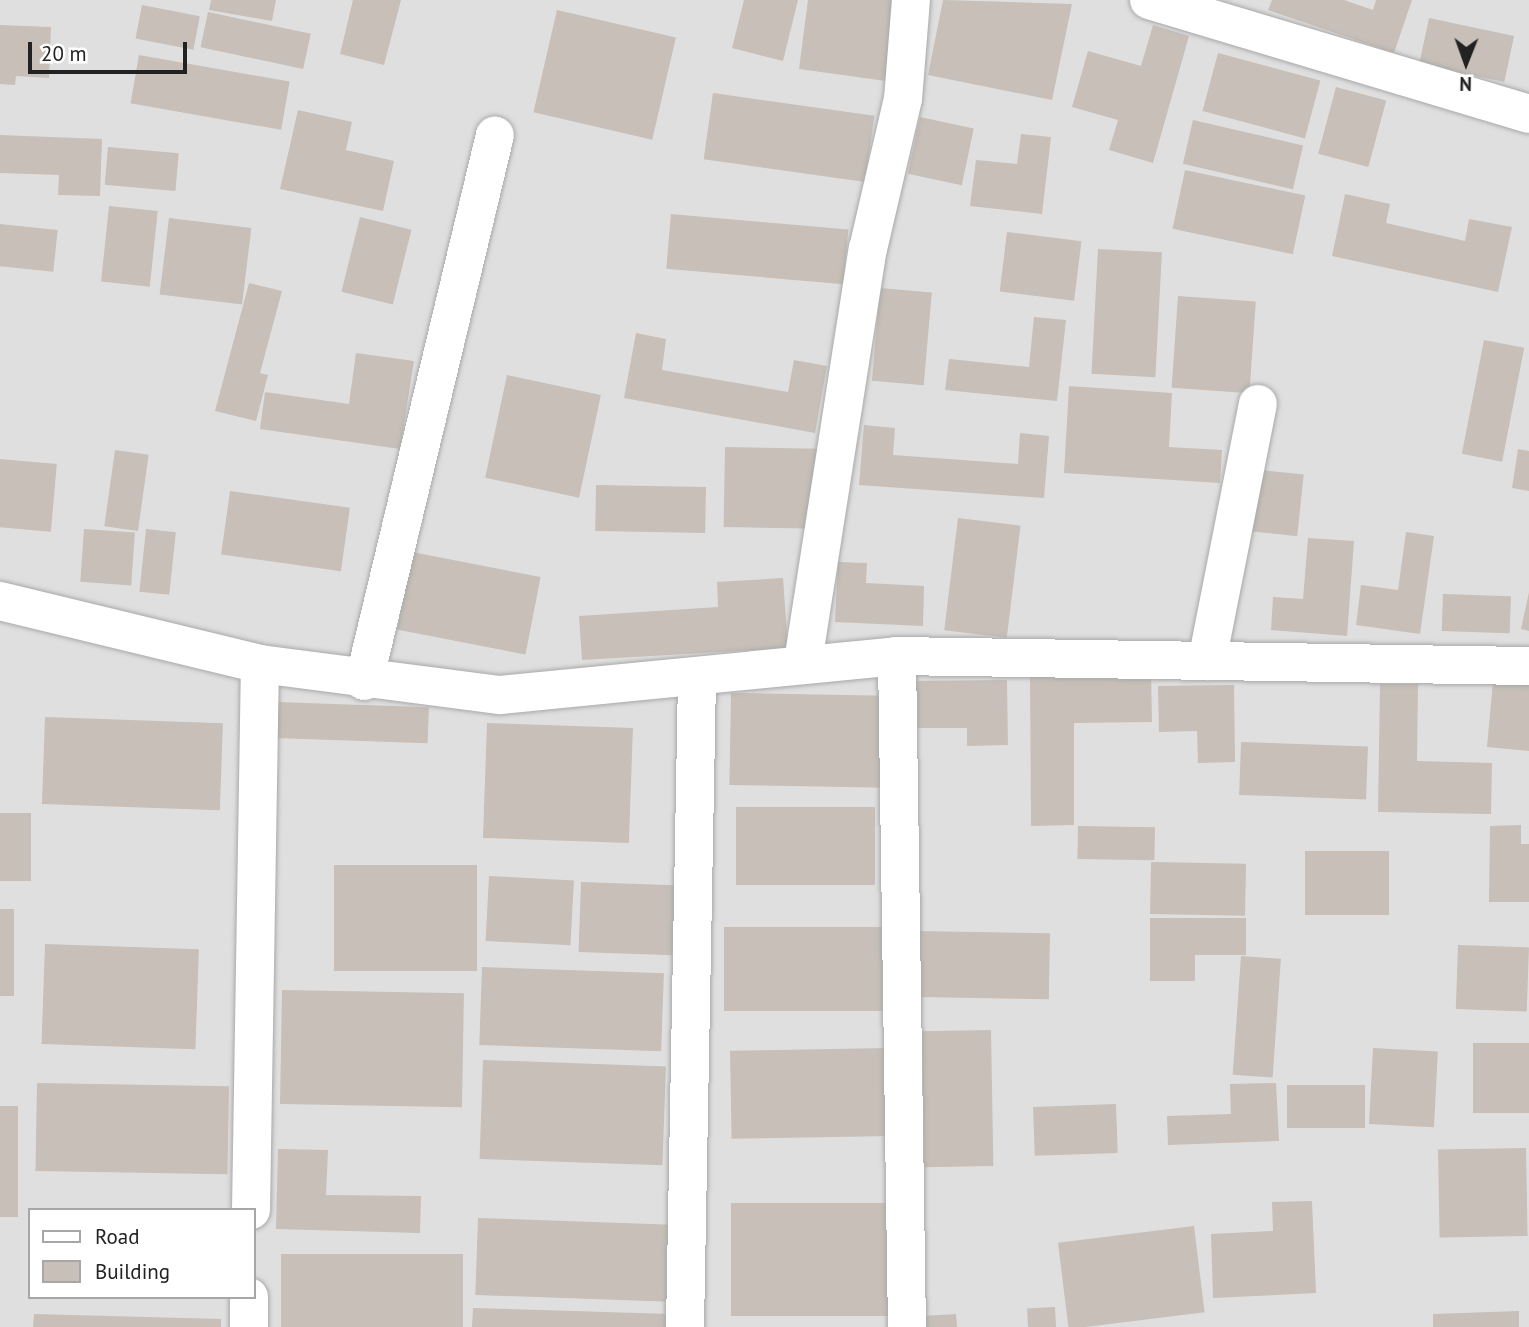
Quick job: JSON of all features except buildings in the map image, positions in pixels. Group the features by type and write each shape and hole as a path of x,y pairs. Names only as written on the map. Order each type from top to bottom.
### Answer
{"street":[{"path":"803,662 869,249 903,99 911,0"},
{"path":"1149,0 1235,14 1529,114"},
{"path":"364,681 495,135"},
{"path":"1207,661 1258,404"},
{"path":"0,601 260,664 364,681 499,695 697,679 803,662 897,656 1529,666"},
{"path":"897,656 907,1327"},
{"path":"251,1208 260,664"},
{"path":"685,1327 697,679"},
{"path":"249,1327 250,1299"}],"shaded area":[{"path":"0,0 1529,0 1529,1327 0,1327"}]}
